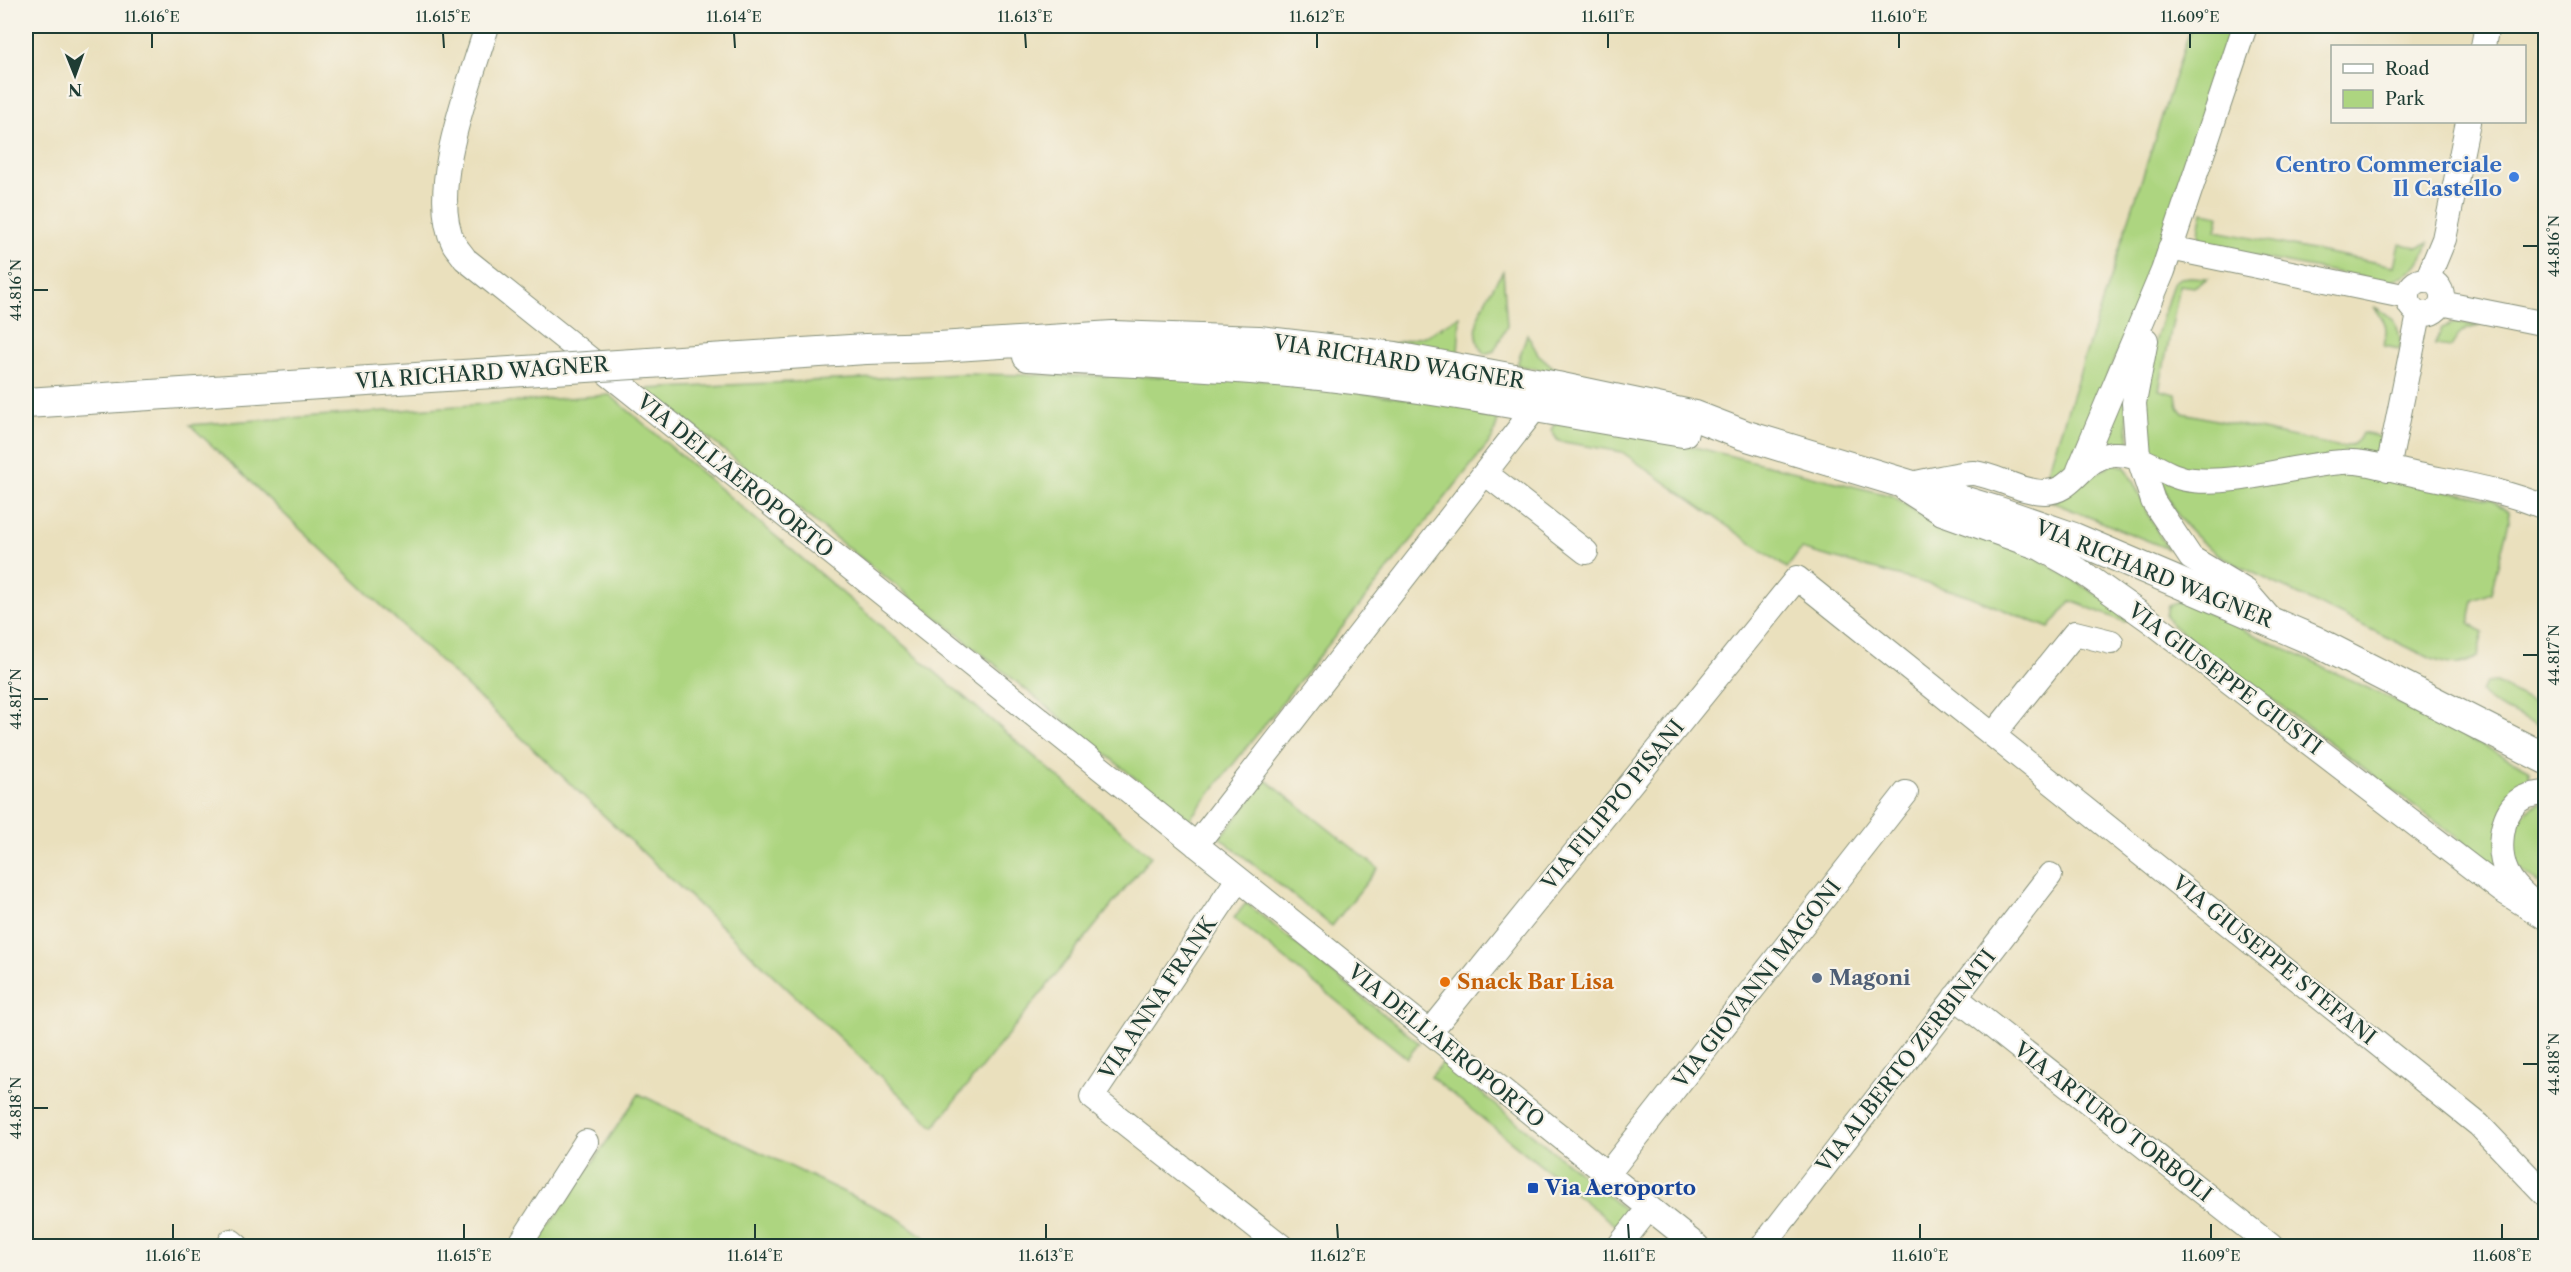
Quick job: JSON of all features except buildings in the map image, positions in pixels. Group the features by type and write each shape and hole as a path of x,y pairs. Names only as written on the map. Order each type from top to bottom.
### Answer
{"main road":[{"name":"VIA RICHARD WAGNER","path":"26,403 866,349 939,347 1113,336 1241,340 1317,347 1473,370 1695,416 1744,435 1897,480 2074,538 2272,621 2546,759"},
{"name":"VIA RICHARD WAGNER","path":"939,347 1028,356 1193,365 1316,375 1451,392 1685,432 1744,435"}],"street":[{"name":"VIA DELL'AEROPORTO","path":"487,26 447,171 445,198 448,227 454,244 465,259 1697,1246"},
{"path":"2245,26 2167,260 2145,343 2134,403 2138,456 2153,501 2191,558 2246,591 2272,621"},
{"path":"2483,45 2487,26"},
{"path":"2427,280 2444,239 2468,123"},
{"path":"2167,260 2414,305 2431,314 2441,303 2440,288 2427,280 2416,282 2411,287 2414,305 2388,469"},
{"path":"2075,477 2087,455 2167,260"},
{"path":"2441,303 2546,324"},
{"path":"1196,845 1536,407"},
{"path":"1897,480 1972,473 2044,492 2059,490 2086,464 2100,456 2125,454 2138,456 2174,476 2193,480 2220,480 2345,461 2509,495 2546,508"},
{"path":"1485,473 1586,552"},
{"name":"VIA GIUSEPPE GIUSTI","path":"1897,480 1942,513 2040,548 2079,570 2152,622 2501,890 2546,916"},
{"name":"VIA GIUSEPPE STEFANI","path":"1797,578 2479,1125 2546,1195"},
{"name":"VIA FILIPPO PISANI","path":"1430,1032 1797,578"},
{"path":"1993,735 2075,633 2111,642"},
{"name":"VIA GIOVANNI MAGONI","path":"1608,1175 1906,793"},
{"name":"VIA GIUSEPPE GIUSTI","path":"2546,793 2519,800 2511,809 2506,821 2502,860 2517,888 2546,916"},
{"name":"VIA ALBERTO ZERBINATI","path":"1762,1246 2050,875"},
{"name":"VIA ANNA FRANK","path":"1238,879 1092,1097 1281,1246"},
{"name":"VIA ARTURO TORBOLI","path":"1955,997 2271,1246"},
{"path":"519,1246 586,1142"},
{"path":"1619,1246 1649,1208"}],"green space":[{"path":"2191,26 2235,26 2160,251 2071,464 2059,474 2048,471"},
{"path":"2203,212 2219,215 2216,231 2394,266 2399,244 2418,247 2428,242 2422,258 2414,269 2387,282 2204,247 2199,235"},
{"path":"1503,271 1507,326 1494,351 1484,354 1478,343 1477,322 1485,301"},
{"path":"2180,278 2208,278 2194,287 2180,285 2159,390 2176,394 2178,407 2183,413 2341,447 2354,444 2362,433 2382,437 2377,453 2371,456 2202,473 2186,472 2148,452 2143,411 2152,352 2173,283"},
{"path":"2374,307 2381,310 2395,323 2398,329 2400,349 2384,346 2385,325"},
{"path":"1460,316 1458,355 1387,345 1428,335"},
{"path":"2457,322 2480,326 2462,332 2451,347 2435,345 2442,328"},
{"path":"1527,334 1538,354 1561,374 1517,365"},
{"path":"960,374 1252,378 1491,410 1498,421 1492,439 1188,821 945,624 646,389"},
{"path":"2124,387 2129,443 2100,442"},
{"path":"610,395 1151,856 934,1127 190,425"},
{"path":"1577,418 1893,496 1919,514 2034,556 2132,616 2125,622 2071,601 2049,628 1964,594 1801,549 1787,568 1622,452 1558,441 1551,430 1556,421"},
{"path":"2113,463 2125,467 2168,549 2052,502"},
{"path":"2335,468 2493,500 2508,512 2509,521 2491,593 2473,600 2469,623 2483,632 2477,657 2465,663 2455,664 2432,659 2229,561 2204,544 2185,525 2171,502 2160,474"},
{"path":"2180,600 2400,703 2529,769 2529,785 2498,868 2172,625 2166,615 2168,606"},
{"path":"2495,682 2545,709 2545,729 2489,701 2481,692 2486,683"},
{"path":"1266,780 1378,868 1332,926 1220,838"},
{"path":"2545,802 2545,887 2519,868 2511,855 2510,846 2515,826 2521,818 2528,810"},
{"path":"1246,903 1419,1043 1407,1058 1234,918"},
{"path":"1443,1062 1629,1213 1617,1227 1431,1077"},
{"path":"639,1094 896,1217 937,1246 536,1246"}],"place":[{"name":"Centro Commerciale Il Castello","path":"2514,177"},
{"name":"Magoni","path":"1817,978"},
{"name":"Snack Bar Lisa","path":"1445,982"},
{"name":"Via Aeroporto","path":"1533,1188"}]}
